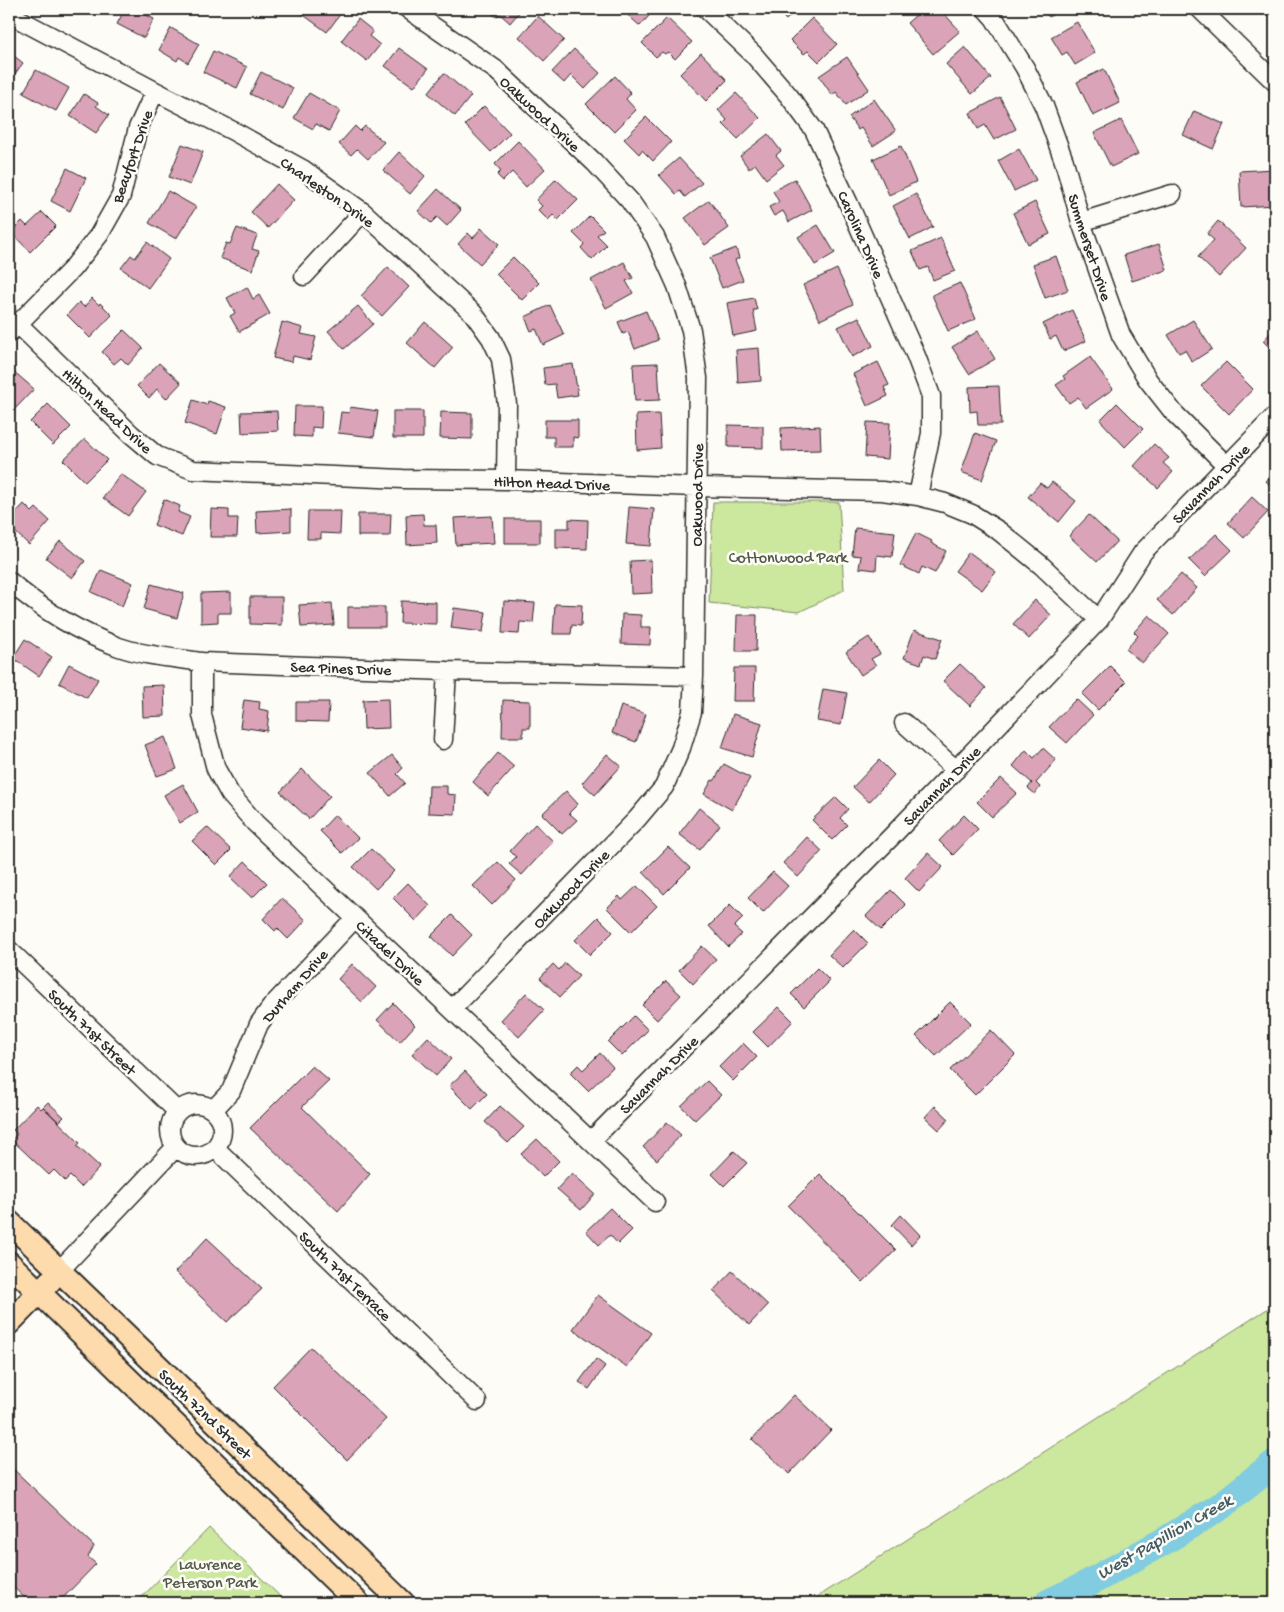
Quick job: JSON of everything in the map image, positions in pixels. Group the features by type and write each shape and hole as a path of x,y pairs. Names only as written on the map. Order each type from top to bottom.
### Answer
{"main road":[{"name":"South 72nd Street","path":"9,1222 402,1603"},
{"name":"South 72nd Street","path":"9,1263 358,1603"},
{"path":"9,1323 59,1271"}],"street":[{"name":"Oakwood Drive","path":"408,9 496,70 594,162 630,201 655,237 677,286 691,330 698,378 694,676 692,712 682,748 664,787 631,826 452,1009"},
{"name":"Carolina Drive","path":"706,9 753,54 789,96 814,130 912,347 930,396 931,434 918,496"},
{"name":"Summerset Drive","path":"986,9 994,18 1025,68 1044,106 1064,161 1081,222 1121,335 1148,380 1169,406 1227,466"},
{"path":"1200,9 1275,82"},
{"name":"Charleston Drive","path":"9,14 304,170 363,212 473,313 491,338 501,359 508,404 506,480"},
{"name":"Beaufort Drive","path":"13,329 72,269 100,235 121,196 138,128 155,91"},
{"path":"1081,222 1172,194"},
{"path":"304,276 363,212"},
{"name":"Hilton Head Drive","path":"13,329 157,456 193,470 403,479 506,480 882,491 918,496 945,503 972,514 999,531 1042,565 1099,620"},
{"name":"Savannah Drive","path":"591,1141 774,957 1099,620 1143,552 1275,416"},
{"name":"Sea Pines Drive","path":"9,580 26,596 61,621 120,647 202,662 447,671 694,676"},
{"name":"Citadel Drive","path":"202,662 202,715 216,769 230,794 255,823 654,1202"},
{"path":"443,740 447,671"},
{"path":"904,723 956,770"},
{"name":"Durham Drive","path":"213,1110 231,1091 259,1024 272,1006 355,918"},
{"name":"South 71st Street","path":"9,950 177,1111"},
{"path":"197,1103 206,1105 213,1110 220,1118 222,1129 221,1139 215,1148 206,1154 198,1156 185,1154 176,1147 169,1133 171,1121 177,1111 187,1105 197,1103"},
{"path":"59,1271 176,1147"},
{"name":"South 71st Terrace","path":"215,1148 477,1401"}],"green space":[{"name":"Cottonwood Park","path":"713,502 839,502 844,590 799,612 709,603"},
{"path":"1275,1304 1275,1603 808,1603"},
{"name":"Lawrence Peterson Park","path":"209,1528 287,1603 136,1603"}],"building":[{"path":"125,9 135,9 154,19 144,38 117,24"},
{"path":"299,9 334,9 341,13 327,32 298,11"},
{"path":"487,9 522,9 510,23 500,14 496,17"},
{"path":"621,9 655,9 640,26"},
{"path":"775,9 797,9 786,20"},
{"path":"923,9 940,9 960,31 933,54 907,23"},
{"path":"1043,9 1061,9 1049,17"},
{"path":"538,16 564,40 544,61 519,37"},
{"path":"667,18 692,42 675,59 668,52 665,54 662,52 656,57 642,43"},
{"path":"812,18 837,44 819,62 808,51 804,54 790,40"},
{"path":"358,19 373,31 369,36 380,45 367,61 341,41"},
{"path":"1077,22 1095,53 1075,65 1067,52 1062,55 1051,37"},
{"path":"171,28 199,44 188,63 179,57 177,61 159,50"},
{"path":"965,47 991,78 972,94 946,64"},
{"path":"399,48 428,69 414,87 385,66"},
{"path":"574,49 600,73 585,89 571,75 564,83 552,72"},
{"path":"213,51 247,67 237,88 203,72"},
{"path":"9,52 23,63 9,82"},
{"path":"701,53 727,80 706,101 680,74"},
{"path":"847,57 869,89 846,105 836,92 832,95 819,76"},
{"path":"1104,69 1120,103 1093,116 1077,82"},
{"path":"36,70 69,88 56,111 23,93"},
{"path":"261,72 293,88 283,110 250,94"},
{"path":"444,73 471,96 455,116 428,93"},
{"path":"615,76 631,93 626,99 636,110 614,132 586,104"},
{"path":"309,93 340,111 329,131 316,124 313,129 294,118"},
{"path":"736,93 760,118 738,139 723,124 727,120 718,110"},
{"path":"84,94 98,103 96,106 109,115 96,133 70,116"},
{"path":"1000,97 1016,129 994,140 985,125 978,129 970,113"},
{"path":"874,99 896,131 873,146 861,128 858,130 849,117"},
{"path":"484,106 510,133 491,152 465,125"},
{"path":"1194,111 1224,124 1213,149 1183,135"},
{"path":"646,117 671,142 653,161 642,150 639,154 624,139"},
{"path":"1121,120 1138,154 1111,167 1094,133"},
{"path":"355,126 360,131 365,126 384,142 368,159 357,149 351,155 339,144"},
{"path":"768,134 781,151 776,155 784,165 766,179 755,164 749,169 740,156"},
{"path":"518,141 545,169 526,187 512,172 503,181 497,175 501,171 495,164"},
{"path":"182,144 203,152 190,185 169,177"},
{"path":"901,146 916,182 889,195 873,159"},
{"path":"1019,149 1036,180 1014,191 998,161"},
{"path":"399,152 425,176 410,194 383,170"},
{"path":"679,158 702,183 685,197 680,191 676,194 659,175"},
{"path":"67,168 86,178 70,211 51,201"},
{"path":"1274,169 1275,205 1241,207 1239,171"},
{"path":"556,179 578,200 558,220 553,215 548,220 538,210 542,206 536,200"},
{"path":"795,179 812,210 789,222 783,211 774,216 769,207 779,202 773,191"},
{"path":"277,184 294,200 268,228 251,212"},
{"path":"438,189 461,210 447,226 437,217 431,223 418,211"},
{"path":"168,191 196,207 176,239 149,223"},
{"path":"916,194 933,227 910,239 893,206"},
{"path":"709,200 729,228 705,245 685,218"},
{"path":"1035,202 1050,234 1028,244 1013,213"},
{"path":"42,212 56,226 30,252 11,232 22,221 27,226"},
{"path":"590,216 604,230 597,235 607,245 592,260 581,248 584,244 573,233"},
{"path":"1218,221 1246,248 1219,277 1198,257 1214,240 1207,234"},
{"path":"818,225 835,253 815,265 798,237"},
{"path":"237,228 257,235 252,249 259,251 252,270 220,258 226,243 230,244"},
{"path":"481,228 499,244 480,264 458,244 468,233 473,238"},
{"path":"941,238 955,271 933,280 928,267 920,270 912,251"},
{"path":"147,242 169,259 148,288 121,268 131,255 135,258"},
{"path":"1159,244 1167,270 1132,281 1124,255"},
{"path":"736,248 739,258 735,260 743,280 722,288 710,258"},
{"path":"1056,256 1068,290 1045,298 1033,264"},
{"path":"513,257 539,283 522,300 496,274"},
{"path":"624,262 633,278 626,281 633,293 606,308 591,280"},
{"path":"388,267 409,287 382,316 361,296"},
{"path":"837,269 853,304 820,320 803,285"},
{"path":"960,283 976,319 948,331 932,295"},
{"path":"247,287 253,299 259,295 270,314 239,332 230,316 235,313 227,298"},
{"path":"92,298 112,315 90,338 67,315 79,302 84,307"},
{"path":"754,298 757,310 753,310 757,331 733,336 727,303"},
{"path":"550,305 564,335 543,345 536,329 531,331 525,317"},
{"path":"358,306 373,324 344,349 328,331"},
{"path":"1072,310 1086,341 1063,351 1056,336 1050,339 1043,324"},
{"path":"646,311 658,340 635,349 628,332 623,334 618,322"},
{"path":"859,317 873,346 852,357 838,327"},
{"path":"1193,320 1212,349 1192,362 1185,350 1179,353 1168,335"},
{"path":"282,322 303,328 301,334 316,337 310,360 293,356 292,362 273,358"},
{"path":"425,322 453,347 435,368 407,343"},
{"path":"1275,328 1275,353 1263,341"},
{"path":"124,330 143,348 128,365 121,358 114,364 102,352"},
{"path":"978,331 995,359 969,374 952,347"},
{"path":"759,348 761,381 738,383 736,350"},
{"path":"1090,357 1113,389 1086,408 1078,397 1069,403 1056,385 1065,379 1063,376"},
{"path":"878,362 889,385 884,387 888,396 867,406 853,374"},
{"path":"1226,362 1253,389 1229,414 1201,386"},
{"path":"159,363 181,383 166,399 157,389 149,398 137,386"},
{"path":"658,363 660,400 635,401 633,364"},
{"path":"573,364 578,395 557,398 555,384 545,385 543,368"},
{"path":"11,369 34,389 15,409 9,404 9,371"},
{"path":"999,386 1001,425 978,425 977,411 970,412 969,387"},
{"path":"193,400 207,405 208,401 226,407 217,434 185,423"},
{"path":"1117,403 1143,429 1125,447 1100,420"},
{"path":"48,404 71,427 53,445 30,422"},
{"path":"295,406 322,406 321,428 312,427 312,437 294,436"},
{"path":"350,407 378,411 374,437 338,433 341,412 349,413"},
{"path":"277,411 278,431 242,433 241,412"},
{"path":"393,411 423,411 423,438 393,438"},
{"path":"441,412 472,413 472,439 440,438"},
{"path":"659,414 661,448 637,450 636,415"},
{"path":"545,420 578,420 578,438 573,437 573,447 554,447 554,437 545,437"},
{"path":"867,422 890,423 888,459 865,457"},
{"path":"728,425 763,426 763,448 728,447"},
{"path":"820,426 821,450 782,451 781,428"},
{"path":"975,433 996,441 982,480 961,472"},
{"path":"85,439 107,460 85,482 63,460"},
{"path":"1154,444 1169,458 1163,463 1173,472 1158,488 1134,466"},
{"path":"1275,471 1275,491 1266,481"},
{"path":"121,474 146,492 128,516 103,498"},
{"path":"1052,482 1076,501 1059,522 1028,497 1040,483 1047,488"},
{"path":"1252,497 1268,512 1244,538 1228,523"},
{"path":"164,499 180,506 178,512 190,517 182,536 154,525"},
{"path":"24,504 32,512 36,508 50,521 29,545 9,526 9,520"},
{"path":"629,507 654,509 651,546 626,544"},
{"path":"211,509 229,510 229,518 238,518 237,537 210,537"},
{"path":"291,509 291,531 257,533 256,511"},
{"path":"308,511 341,511 340,534 321,533 321,539 307,539"},
{"path":"358,514 391,514 390,536 358,536"},
{"path":"423,514 424,525 436,525 437,543 407,545 406,515"},
{"path":"1089,515 1117,541 1097,562 1069,536"},
{"path":"492,516 494,543 456,545 454,518"},
{"path":"505,519 540,519 540,543 505,543"},
{"path":"569,519 588,520 587,549 556,548 556,528 569,528"},
{"path":"855,528 895,532 892,557 877,555 876,570 859,568 861,556 852,555"},
{"path":"916,533 946,551 935,573 922,567 919,574 900,565"},
{"path":"1216,534 1232,550 1205,576 1189,560"},
{"path":"60,541 85,561 72,578 46,558"},
{"path":"969,552 996,572 982,590 955,571"},
{"path":"651,560 652,593 631,594 630,561"},
{"path":"101,570 133,583 122,606 91,592"},
{"path":"1181,574 1197,588 1173,615 1157,600"},
{"path":"151,584 184,593 177,618 144,609"},
{"path":"231,592 231,613 218,613 218,622 201,623 201,593"},
{"path":"250,597 282,597 282,625 250,624"},
{"path":"1035,600 1051,615 1029,639 1013,624"},
{"path":"401,601 436,602 436,624 400,623"},
{"path":"504,601 535,603 533,623 520,622 519,634 502,633"},
{"path":"332,603 334,625 301,627 299,605"},
{"path":"555,604 582,605 581,626 572,625 571,634 553,634"},
{"path":"348,607 385,607 385,627 348,627"},
{"path":"454,608 486,612 483,632 451,628"},
{"path":"622,614 641,615 641,627 651,627 650,645 621,644"},
{"path":"737,615 757,615 756,651 736,651"},
{"path":"1149,615 1169,634 1142,663 1126,649 1138,636 1134,632"},
{"path":"914,630 942,639 935,659 924,655 921,664 904,658"},
{"path":"869,637 880,654 871,659 876,665 861,675 846,652"},
{"path":"25,639 52,657 39,676 13,658"},
{"path":"69,664 98,679 87,698 59,683"},
{"path":"960,664 986,688 970,706 943,681"},
{"path":"1110,666 1126,682 1098,710 1082,694"},
{"path":"734,668 755,668 754,701 733,701"},
{"path":"164,685 165,716 143,717 142,686"},
{"path":"823,689 847,693 841,725 817,721"},
{"path":"388,699 389,728 364,729 363,700"},
{"path":"1076,699 1093,715 1067,743 1049,727"},
{"path":"244,700 260,702 259,709 269,711 267,731 240,727"},
{"path":"503,700 530,701 530,728 523,728 523,737 502,737"},
{"path":"296,702 329,702 328,722 296,721"},
{"path":"621,706 646,714 636,742 612,733"},
{"path":"733,714 762,723 752,757 722,748"},
{"path":"165,737 177,769 157,776 145,745"},
{"path":"1043,748 1056,760 1036,783 1040,787 1035,794 1028,788 1032,783 1013,766 1026,750 1034,758"},
{"path":"498,753 514,767 488,796 473,782"},
{"path":"607,754 621,766 595,795 582,783"},
{"path":"392,755 403,768 397,774 405,783 390,796 370,773"},
{"path":"879,760 894,775 869,802 853,787"},
{"path":"724,764 750,778 732,810 704,794"},
{"path":"302,769 330,796 309,819 280,792"},
{"path":"1001,778 1017,793 992,817 977,802"},
{"path":"183,784 198,812 180,823 164,795"},
{"path":"429,786 447,786 447,794 456,795 455,814 428,813"},
{"path":"566,791 578,804 569,813 577,820 562,834 542,814"},
{"path":"836,797 848,809 840,818 847,825 832,840 812,820"},
{"path":"699,808 720,825 700,850 679,834"},
{"path":"335,815 358,838 342,853 320,831"},
{"path":"964,815 978,829 953,855 939,841"},
{"path":"535,824 553,841 522,875 509,864 516,857 510,851"},
{"path":"207,827 231,850 216,865 192,841"},
{"path":"807,837 822,851 798,877 783,863"},
{"path":"668,847 690,868 664,894 643,872"},
{"path":"371,849 394,871 376,889 353,867"},
{"path":"928,853 943,867 919,892 905,878"},
{"path":"245,861 267,883 252,898 230,877"},
{"path":"498,862 516,880 492,905 473,886"},
{"path":"773,872 788,886 763,913 748,898"},
{"path":"408,883 430,906 416,921 393,898"},
{"path":"637,886 657,906 631,932 607,908 619,896 622,900"},
{"path":"891,890 906,905 881,930 866,916"},
{"path":"282,898 306,920 288,939 277,928 275,931 263,919"},
{"path":"730,905 743,918 734,927 742,934 728,947 709,926"},
{"path":"452,915 472,935 452,956 431,936"},
{"path":"598,917 613,932 590,955 575,940"},
{"path":"854,929 868,943 843,968 829,955"},
{"path":"702,946 716,959 693,984 679,970"},
{"path":"565,963 579,976 560,997 540,978 553,964 559,970"},
{"path":"352,964 376,987 362,1002 338,979"},
{"path":"817,968 830,981 804,1007 791,994"},
{"path":"666,981 681,995 657,1020 642,1005"},
{"path":"526,993 544,1010 519,1037 501,1020"},
{"path":"950,1002 971,1023 936,1056 916,1036"},
{"path":"393,1003 415,1025 400,1042 377,1020"},
{"path":"779,1007 793,1021 768,1047 753,1032"},
{"path":"634,1016 648,1030 622,1056 608,1042"},
{"path":"991,1030 1015,1055 975,1095 950,1070"},
{"path":"428,1037 451,1059 436,1076 412,1054"},
{"path":"743,1043 757,1057 733,1081 719,1067"},
{"path":"600,1053 613,1067 588,1091 570,1073 578,1065 583,1070"},
{"path":"312,1066 329,1081 302,1107 370,1174 338,1211 250,1128"},
{"path":"465,1071 487,1094 472,1109 449,1086"},
{"path":"707,1081 721,1095 695,1120 681,1106"},
{"path":"48,1102 64,1117 59,1122 43,1107"},
{"path":"37,1105 41,1109 43,1107 80,1143 77,1146 100,1167 81,1187 70,1176 65,1181 54,1170 49,1175 12,1140 17,1134 13,1130"},
{"path":"500,1106 524,1127 508,1143 485,1122"},
{"path":"935,1106 949,1119 939,1130 925,1117"},
{"path":"667,1122 681,1135 657,1160 643,1147"},
{"path":"537,1139 559,1161 543,1177 521,1154"},
{"path":"734,1151 747,1163 724,1186 712,1174"},
{"path":"572,1173 595,1194 581,1210 557,1189"},
{"path":"820,1174 896,1250 863,1282 788,1206"},
{"path":"610,1208 632,1230 618,1244 610,1235 599,1245 586,1231"},
{"path":"901,1215 920,1235 911,1245 892,1225"},
{"path":"207,1238 262,1289 227,1322 175,1272"},
{"path":"732,1271 768,1305 749,1325 713,1291"},
{"path":"598,1295 651,1333 627,1367 573,1329"},
{"path":"311,1347 386,1419 347,1460 273,1386"},
{"path":"596,1359 605,1366 589,1389 579,1382"},
{"path":"794,1395 831,1430 789,1474 752,1439"},
{"path":"9,1465 94,1546 88,1557 96,1564 58,1603 30,1603 9,1583"}],"waterway":[{"name":"West Papillion Creek","path":"1048,1603 1080,1588 1166,1540 1221,1506 1275,1463"}]}
